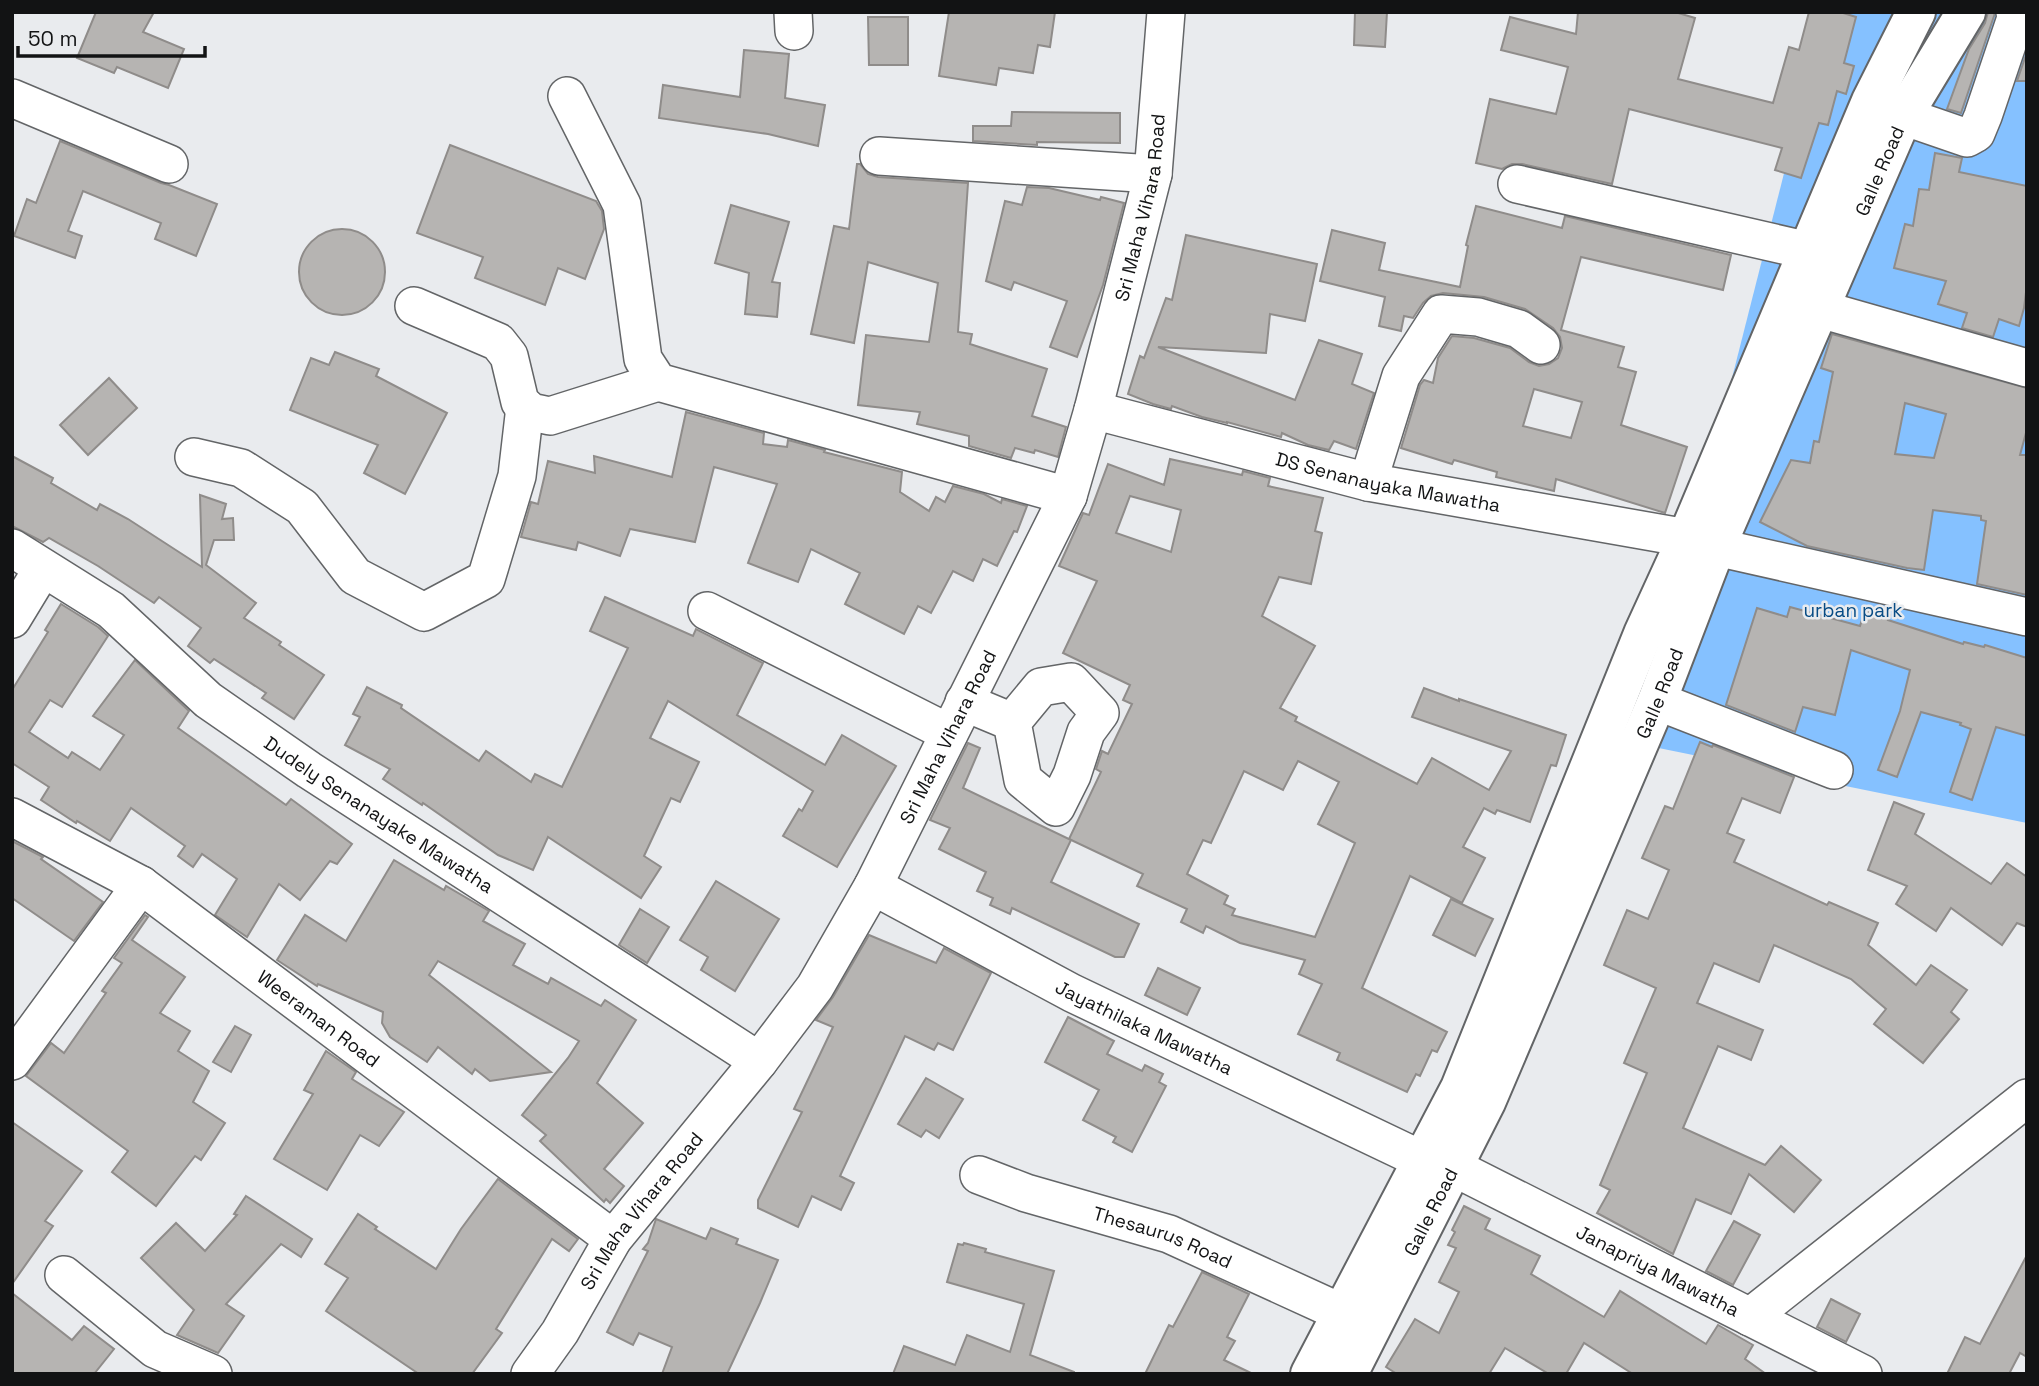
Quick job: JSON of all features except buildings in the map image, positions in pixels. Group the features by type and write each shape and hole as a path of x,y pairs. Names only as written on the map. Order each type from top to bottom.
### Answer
{"highway":[{"name":"Galle Road","path":"1310,1374 1342,1313 1437,1164 1486,1102 1657,701 1676,647 1701,542 1809,251 1871,101 1916,12"},
{"name":"Galle Road","path":"1348,1374 1437,1164 1460,1088 1643,634 1701,542 1820,309 1903,116 1966,12"}],"street":[{"name":"Sri Maha Vihara Road","path":"530,1374 559,1332 613,1239 759,1061 815,988 873,886 1068,496 1093,410 1153,174 1166,12"},
{"path":"1903,116 1968,138 1976,133 2016,19 2015,12"},
{"path":"567,96 622,205 643,359 658,382"},
{"path":"12,98 169,164"},
{"path":"879,156 1153,174"},
{"path":"1517,184 1809,251"},
{"path":"414,306 498,342 509,356 520,402 531,412 550,416 658,382 1068,496"},
{"path":"1820,309 2027,368"},
{"path":"1368,482 1401,376 1441,314 1479,317 1519,329 1541,345"},
{"path":"194,457 241,468 302,507 355,576 424,612 486,579 517,476 525,407"},
{"name":"DS Senanayaka Mawatha","path":"1093,410 1368,482 1701,542 2027,617"},
{"name":"Dudely Senanayake Mawatha","path":"12,548 111,610 208,700 309,770 759,1061"},
{"path":"12,620 43,568"},
{"path":"707,611 957,718 1012,722"},
{"path":"1657,701 1834,770"},
{"name":"Weeraman Road","path":"13,818 141,885 613,1239"},
{"path":"12,1061 141,885"},
{"name":"Jayathilaka Mawatha","path":"873,886 1072,993 1437,1164"},
{"path":"1750,1317 2027,1098"},
{"name":"Janapriya Mawatha","path":"1437,1164 1750,1317 1858,1373"},
{"name":"Thesaurus Road","path":"979,1175 1026,1193 1169,1234 1342,1313"},
{"path":"64,1275 155,1349 213,1374"}],"green space":[{"name":"urban park","path":"1825,12 2027,12 2027,823 1639,744"}]}
